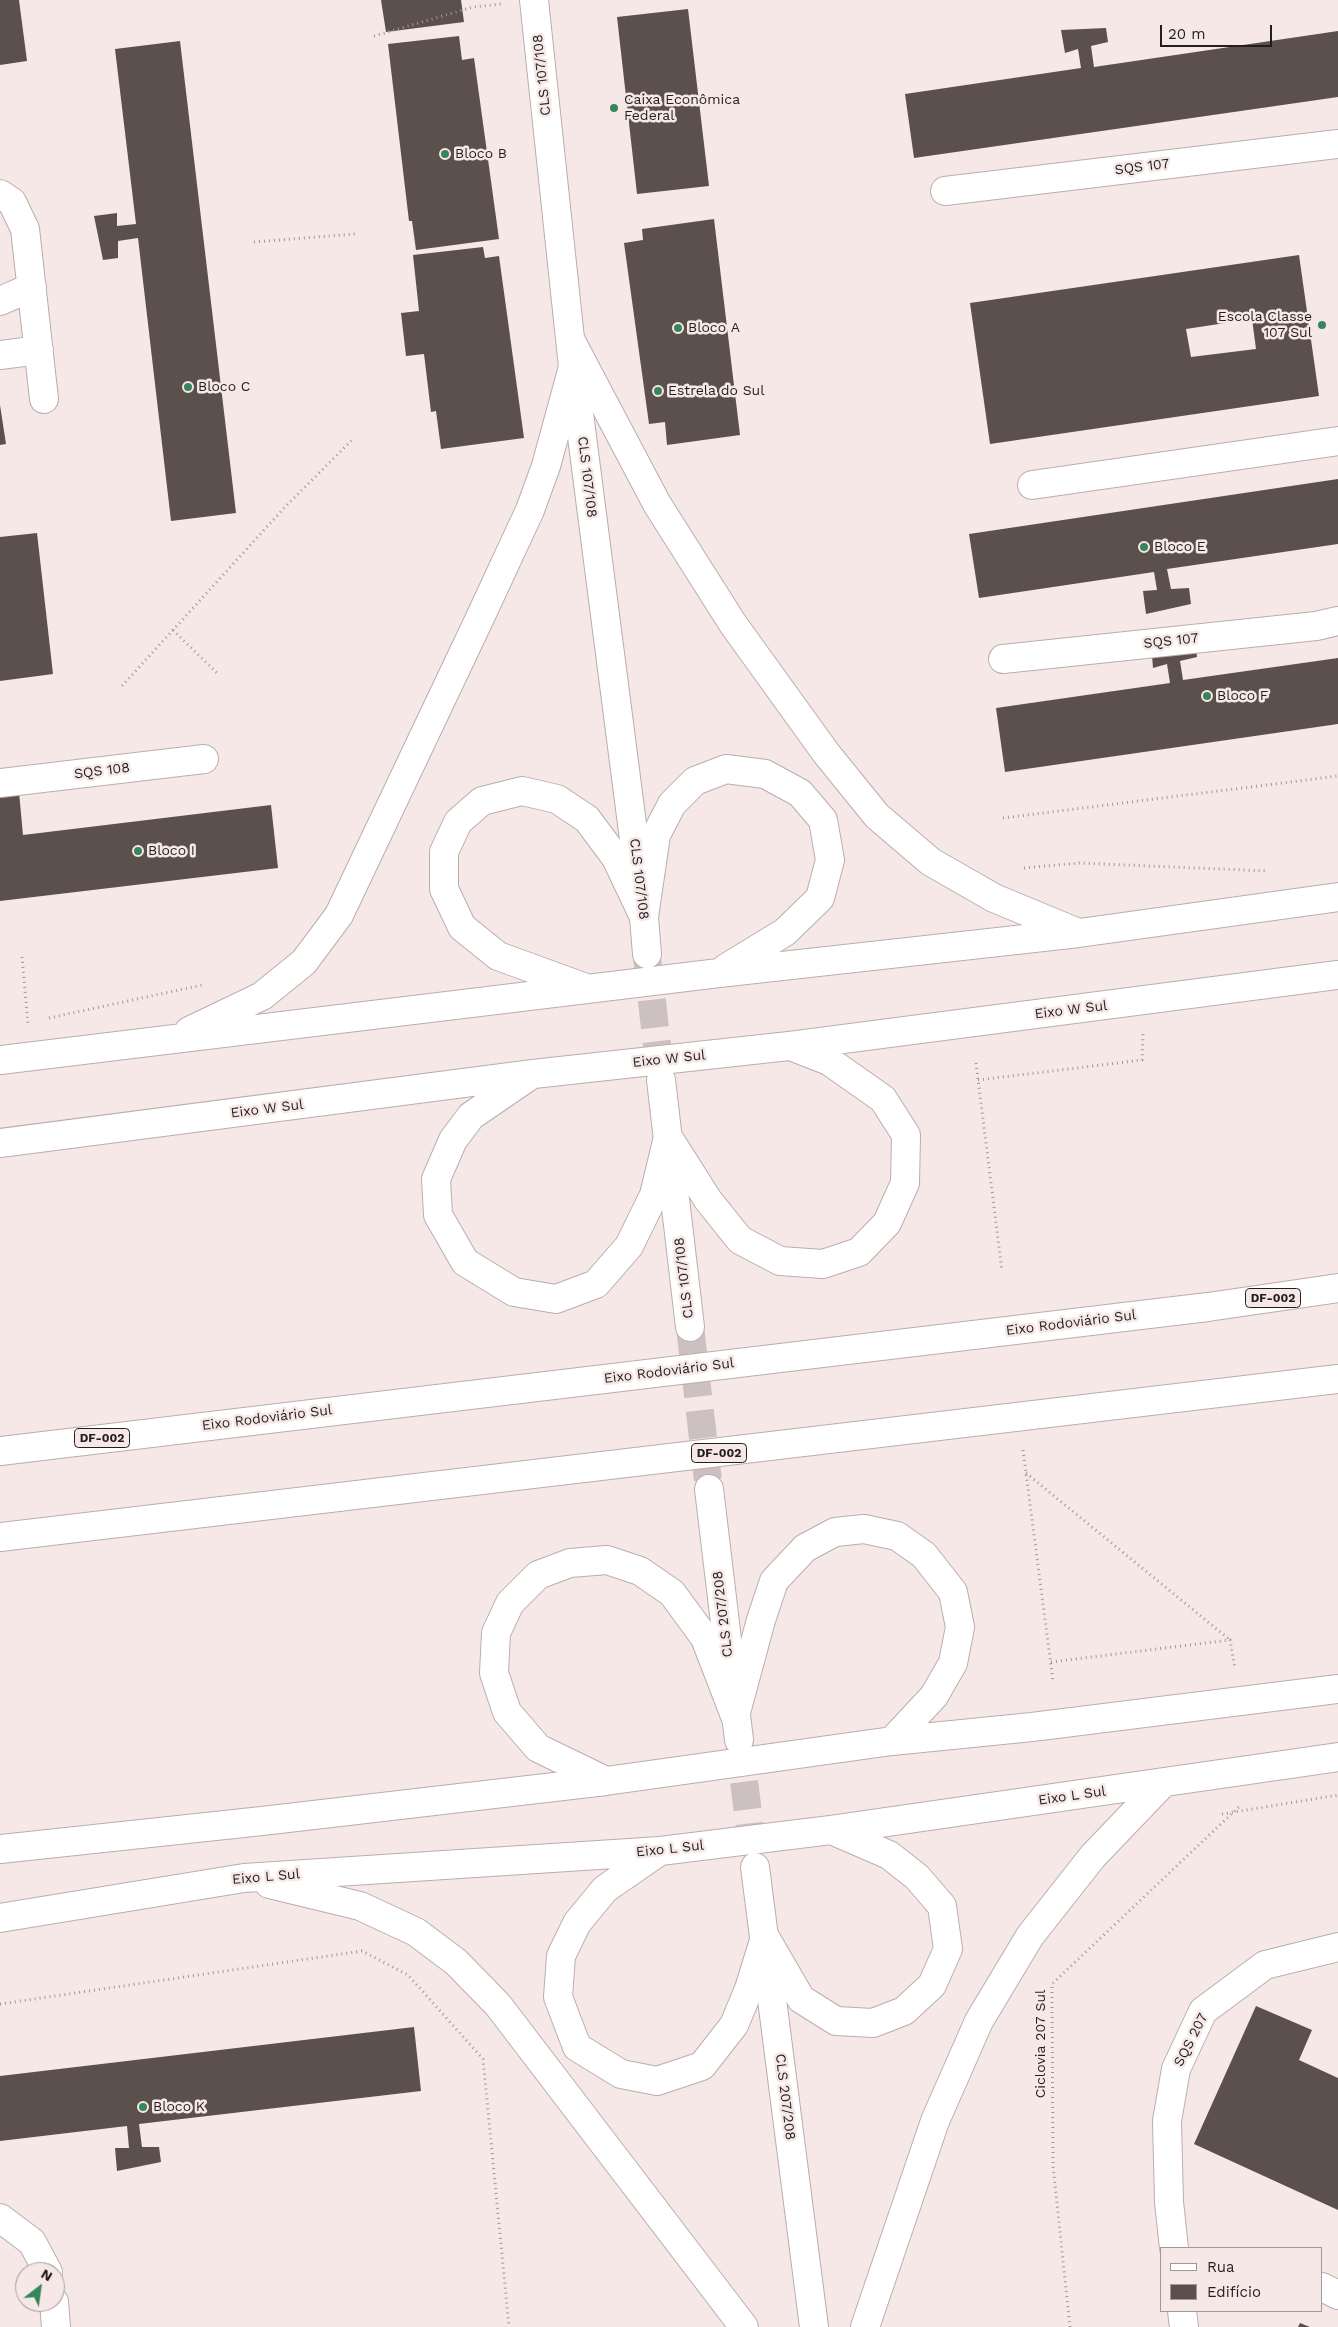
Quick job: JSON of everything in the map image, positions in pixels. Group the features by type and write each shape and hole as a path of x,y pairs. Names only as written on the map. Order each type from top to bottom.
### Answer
{"main road":[{"name":"CLS 107/108","path":"534,0 572,354 644,917 647,954"},
{"name":"SQS 107","path":"945,191 1338,144"},
{"path":"0,194 12,202 25,229 44,399"},
{"path":"0,301 32,287"},
{"path":"0,355 39,350"},
{"path":"572,354 657,504 728,616 826,753 877,816 939,867 994,898 1079,933"},
{"path":"166,1041 262,996 304,962 339,915 530,510 546,466 572,354"},
{"path":"1032,485 1338,441"},
{"name":"SQS 107","path":"1003,659 1316,626 1338,620"},
{"name":"SQS 108","path":"0,783 204,759"},
{"path":"644,917 656,835 672,804 694,780 726,769 764,774 800,794 823,820 830,860 820,898 785,932 719,972"},
{"path":"590,990 498,956 462,927 444,890 444,852 458,822 482,801 522,791 557,799 587,819 616,858 644,917"},
{"path":"0,1060 590,990 719,972 1079,933 1338,897"},
{"name":"Eixo W Sul","path":"0,1144 533,1074 789,1046 1338,975"},
{"path":"668,1137 708,1200 740,1240 780,1261 823,1264 858,1252 887,1223 905,1183 906,1135 884,1099 829,1060 789,1046"},
{"path":"533,1074 471,1116 454,1140 436,1178 438,1214 465,1262 514,1292 556,1299 596,1284 630,1246 654,1195 668,1137"},
{"name":"CLS 107/108","path":"661,1080 690,1327"},
{"name":"Eixo Rodoviário Sul","path":"0,1451 1198,1308 1338,1288"},
{"name":"DF-002","path":"0,1537 1338,1379"},
{"name":"CLS 207/208","path":"709,1488 737,1728"},
{"path":"737,1728 761,1620 774,1581 805,1548 835,1532 864,1529 897,1536 924,1555 953,1592 960,1627 953,1664 934,1696 892,1741"},
{"path":"606,1781 538,1748 507,1712 494,1673 496,1634 510,1604 538,1575 570,1563 607,1560 640,1571 672,1593 705,1638 737,1728"},
{"path":"0,1849 606,1781 892,1741 1032,1727 1338,1689"},
{"name":"Eixo L Sul","path":"0,1918 244,1878 660,1851 831,1830 1162,1784 1338,1757"},
{"path":"865,2327 935,2120 979,2021 1030,1936 1092,1856 1162,1784"},
{"path":"765,1938 801,1999 836,2021 872,2024 904,2010 932,1984 948,1949 942,1906 917,1877 889,1855 831,1830"},
{"path":"660,1851 605,1889 577,1923 561,1956 558,1997 577,2047 621,2074 657,2081 702,2066 734,2025 749,1989 765,1938"},
{"name":"CLS 207/208","path":"755,1867 814,2327"},
{"path":"244,1878 360,1906 416,1932 456,1962 498,2005 744,2327"},
{"name":"SQS 207","path":"1174,2247 1169,2202 1167,2121 1176,2069 1203,2011 1265,1965 1338,1947"},
{"path":"0,2218 32,2242 43,2262"},
{"path":"1323,2288 1338,2295"},
{"path":"55,2312 56,2327"},
{"path":"1182,2312 1184,2327"}],"path":[{"path":"374,36 473,7 534,0"},
{"path":"254,242 355,234"},
{"path":"122,686 285,507 352,440"},
{"path":"173,630 218,674"},
{"path":"1003,818 1338,776"},
{"path":"1024,868 1079,863 1278,871"},
{"path":"22,957 31,1056"},
{"path":"47,1018 208,984"},
{"path":"978,1080 1142,1060 1143,1034 1149,1000"},
{"path":"28,1022 38,1020"},
{"path":"976,1063 1002,1271"},
{"path":"1023,1450 1054,1681"},
{"path":"1026,1473 1230,1640 1240,1702"},
{"path":"1050,1662 1230,1640"},
{"name":"Ciclovia 207 Sul","path":"1070,2327 1053,2165 1052,1984 1234,1812 1277,1766"},
{"path":"1222,1814 1338,1795"},
{"path":"0,2004 362,1951 408,1975 483,2059 509,2327"}],"building":[{"path":"0,0 19,0 27,61 0,65"},
{"path":"381,0 461,0 464,22 386,32"},
{"path":"688,9 709,186 637,194 617,17"},
{"path":"1106,28 1108,42 1091,46 1094,67 1338,31 1338,97 914,158 905,94 1081,68 1078,49 1065,53 1061,30"},
{"name":"Bloco B","path":"459,36 462,60 474,58 499,239 416,250 412,221 409,221 388,44"},
{"name":"Bloco C","path":"180,41 236,513 171,521 138,238 118,241 118,258 103,260 94,216 117,213 117,226 136,224 115,49"},
{"name":"Bloco A","path":"714,219 740,435 667,445 665,422 649,424 624,243 643,240 642,229"},
{"path":"483,247 485,258 499,256 524,438 441,449 436,411 431,412 424,354 406,356 401,313 419,311 413,255"},
{"path":"1299,255 1319,396 990,444 970,303","holes":["1252,319 1256,349 1191,357 1186,329"]},
{"path":"0,405 6,444 0,445"},
{"name":"Bloco E","path":"1338,479 1338,544 1167,569 1171,589 1189,588 1191,604 1146,614 1143,591 1157,590 1154,572 979,598 969,534"},
{"path":"37,533 53,674 0,681 0,537"},
{"name":"Bloco F","path":"1195,641 1197,657 1180,661 1183,680 1338,658 1338,724 1005,772 996,708 1170,683 1167,664 1153,668 1151,644"},
{"name":"Bloco I","path":"0,792 19,792 23,835 271,805 278,868 0,901"},
{"path":"1256,2006 1312,2030 1299,2060 1338,2078 1338,2210 1194,2144"},
{"name":"Bloco K","path":"414,2027 421,2091 139,2124 142,2147 159,2147 161,2162 117,2171 115,2148 129,2148 127,2126 0,2141 0,2076"},
{"path":"1300,2323 1310,2327 1298,2327"}],"tunnel":[{"path":"647,958 661,1080"},
{"path":"690,1327 709,1489"},
{"path":"739,1740 754,1862"}],"place":[{"name":"Caixa Econômica Federal","path":"614,108"},
{"name":"Bloco B","path":"445,154"},
{"name":"Escola Classe 107 Sul","path":"1322,325"},
{"name":"Bloco A","path":"678,328"},
{"name":"Bloco C","path":"188,387"},
{"name":"Estrela do Sul","path":"658,391"},
{"name":"Bloco E","path":"1144,547"},
{"name":"Bloco F","path":"1207,696"},
{"name":"Bloco I","path":"138,851"},
{"name":"Bloco K","path":"143,2107"}]}
